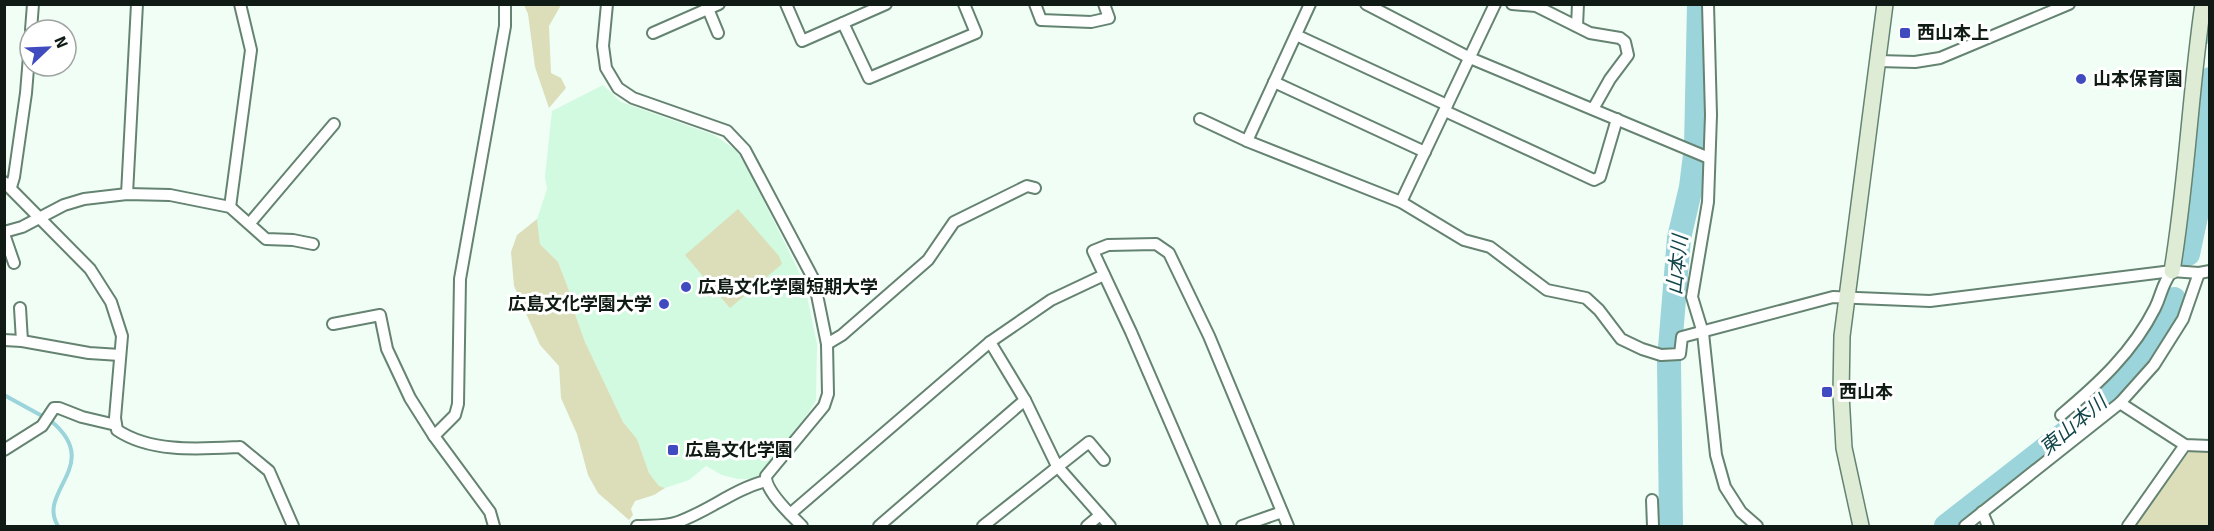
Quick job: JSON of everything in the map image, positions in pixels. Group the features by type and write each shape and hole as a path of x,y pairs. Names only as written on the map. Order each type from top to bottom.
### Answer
{"street":[{"path":"127,194 137,4"},
{"path":"230,207 251,50 240,4"},
{"path":"434,436 455,415 458,404 460,279 505,26 505,4"},
{"path":"607,4 603,46 606,68 618,88 633,98 727,131 745,150 814,280 827,344 828,394 824,406 766,476 772,493 802,526"},
{"path":"653,33 707,7 719,4"},
{"path":"786,4 802,41 886,4"},
{"path":"843,23 869,78 976,33 964,4"},
{"path":"1035,4 1041,20 1091,22 1109,18 1104,4"},
{"path":"1247,141 1310,4"},
{"path":"1366,4 1470,58 1709,158"},
{"path":"1401,202 1495,4"},
{"path":"1512,4 1536,6 1590,33 1620,38 1624,42 1628,55 1610,79 1593,109"},
{"path":"1577,26 1578,4"},
{"path":"1708,4 1711,115 1708,202 1692,297 1703,333 1716,455 1725,487 1741,512 1756,526"},
{"path":"1861,526 1844,448 1841,394 1842,336 1885,4"},
{"path":"1878,61 1915,62 1940,58 2069,4"},
{"path":"2061,415 2101,382 2131,346 2155,308 2162,285 2172,271 2185,178 2194,66 2203,4"},
{"path":"707,7 718,33"},
{"path":"1296,35 1594,180 1600,177 1617,119"},
{"path":"27,78 14,177 8,185 90,269 111,302 122,336 115,418 117,429 130,438 184,450 240,447 269,471 293,526"},
{"path":"1274,82 1425,152"},
{"path":"1200,119 1247,141 1401,202 1464,240 1490,247 1547,290 1586,298 1599,310 1621,339 1661,355 1680,354 1682,338 1833,297 1930,301 2172,271 2204,272 2183,319 2154,364 2120,403 1965,526"},
{"path":"250,222 334,124"},
{"path":"827,344 842,335 928,260 954,222 1027,186 1035,188"},
{"path":"15,263 4,233 22,227 64,205 84,199 127,194 170,195 230,207 250,222 266,239 313,244"},
{"path":"1215,526 1131,332 1093,251 1108,245 1156,244 1169,253 1209,336 1288,526"},
{"path":"790,514 990,342 1051,300 1104,275"},
{"path":"20,308 22,341"},
{"path":"333,324 380,315 387,349 410,398 434,436 490,512 494,526"},
{"path":"4,340 89,353 120,355"},
{"path":"990,342 1025,400 1057,466 1110,526"},
{"path":"879,526 1025,400"},
{"path":"2120,403 2185,445 2210,446"},
{"path":"4,450 42,426 54,408 116,425"},
{"path":"983,526 1089,442 1104,460"},
{"path":"2128,526 2185,445"},
{"path":"636,526 676,523 705,510 748,485 766,481"},
{"path":"1652,500 1653,526"},
{"path":"1242,526 1282,512"},
{"path":"1982,513 1988,526"},
{"path":"1087,526 1100,515"}],"shaded area":[{"path":"524,5 561,5 549,26 551,73 561,78 566,88 549,108 535,67 528,14"},
{"name":"広島文化学園短期大学","path":"603,85 621,102 714,135 736,150 751,175 804,282 817,344 816,400 758,479 738,479 722,475 706,466 689,480 665,488 659,486 649,473 637,439 623,422 585,342 558,262 540,244 537,219 547,189 545,177 552,111"},
{"path":"738,209 779,256 782,264 730,308 685,255"},
{"path":"537,219 540,244 558,262 585,342 623,422 637,439 649,473 659,486 665,488 654,495 635,501 631,509 633,515 629,520 598,493 588,475 577,434 561,398 559,366 540,345 514,286 511,252 517,235"},
{"path":"2189,452 2209,452 2209,526 2135,526"}],"waterway":[{"name":"山本川","path":"1671,526 1669,360 1679,238 1691,187 1696,147 1699,4"},
{"name":"東山本川","path":"2188,254 2200,198 2210,79"},
{"name":"東山本川","path":"1946,526 2104,403 2153,341 2174,299"},
{"path":"4,395 44,417"},
{"path":"51,421 66,437 71,451 71,464 55,501 54,513 58,526"}],"place":[{"name":"西山本上","path":"1905,33"},
{"name":"山本保育園","path":"2081,79"},
{"name":"広島文化学園短期大学","path":"686,287"},
{"name":"広島文化学園大学","path":"664,304"},
{"name":"西山本","path":"1827,392"},
{"name":"広島文化学園","path":"673,450"}]}
